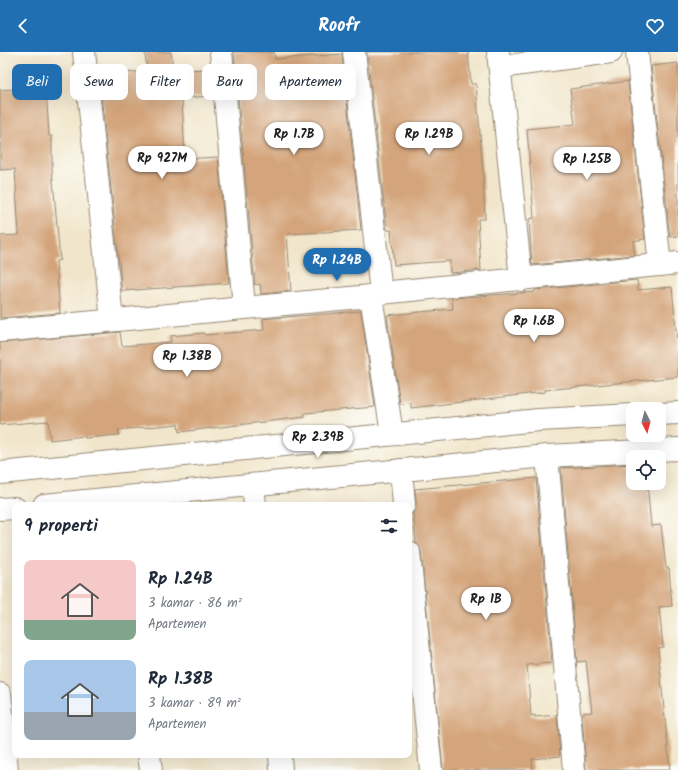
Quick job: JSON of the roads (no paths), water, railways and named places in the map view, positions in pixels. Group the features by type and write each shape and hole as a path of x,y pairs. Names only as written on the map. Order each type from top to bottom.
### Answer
{"street":[{"path":"84,52 112,320"},
{"path":"221,52 244,307"},
{"path":"354,52 376,294 392,434"},
{"path":"522,280 499,60 611,52"},
{"path":"0,331 522,280 669,264 637,52"},
{"path":"666,414 678,413"},
{"path":"0,473 539,420 626,415"},
{"path":"104,502 254,495 401,470 547,456 678,449"},
{"path":"547,456 574,770"},
{"path":"401,470 404,502"},
{"path":"0,509 12,508"},
{"path":"412,582 431,770"},
{"path":"0,694 7,770"},
{"path":"149,758 151,770"},
{"path":"280,758 281,770"}]}
